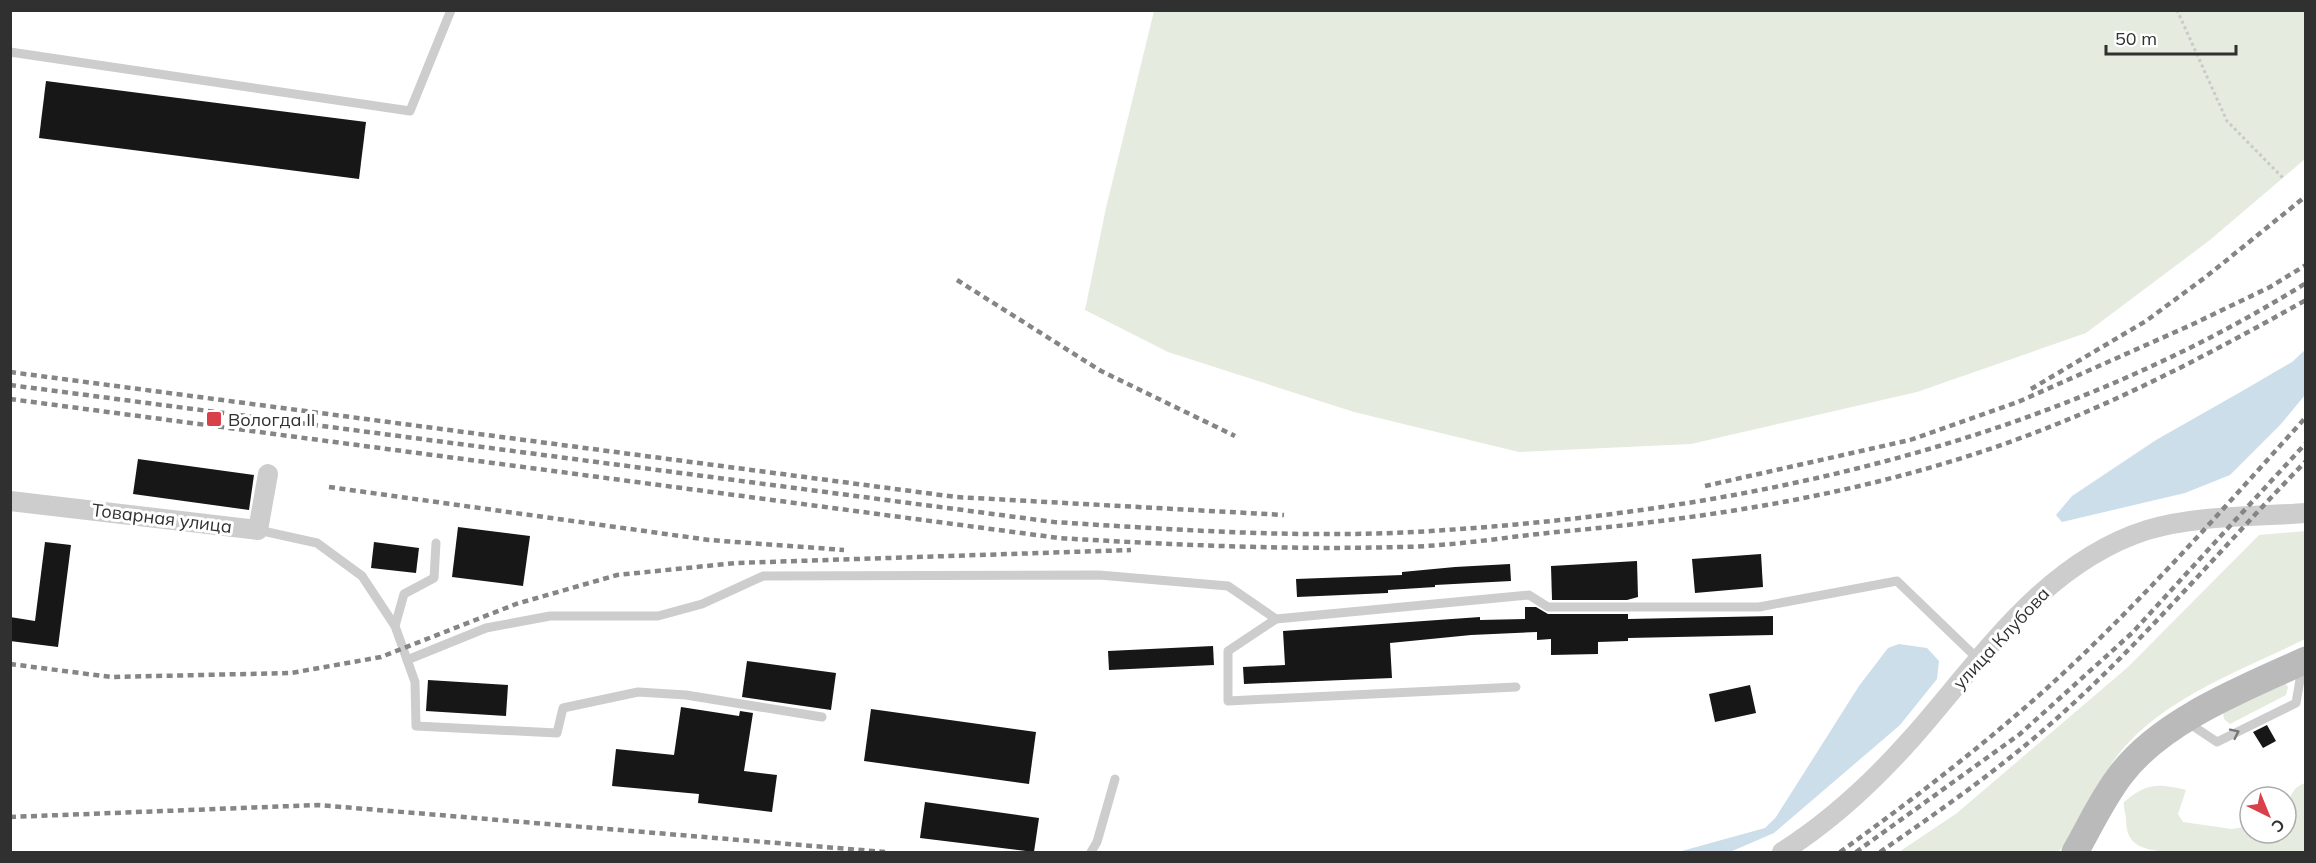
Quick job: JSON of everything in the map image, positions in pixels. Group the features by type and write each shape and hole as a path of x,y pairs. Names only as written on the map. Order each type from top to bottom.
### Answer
{"main road":[{"path":"2075,852 2122,773 2147,747 2185,720 2304,661"}],"street":[{"name":"Товарная улица","path":"10,501 258,530 268,474"},
{"name":"улица Клубова","path":"1782,852 1812,833 1851,800 1910,740 2015,618 2050,584 2083,559 2115,542 2172,524 2306,513"}],"lane":[{"path":"10,52 410,111 451,10"},
{"path":"258,530 317,543 362,576 395,626 415,682 416,726 557,733 563,708 638,692 686,695 822,717"},
{"path":"395,626 404,594 434,578 436,543"},
{"path":"407,660 486,628 550,616 658,616 702,604 763,576 1111,576 1228,586 1276,619"},
{"path":"1516,687 1228,701 1228,651 1276,619 1529,595 1548,607 1759,607 1897,581 1979,660"},
{"path":"1091,852 1097,842 1115,779"}],"path":[{"path":"2177,10 2227,122 2283,178"}],"shaded area":[{"path":"1154,11 2305,11 2305,159 2210,240 2086,333 1917,392 1691,444 1519,452 1354,412 1168,352 1085,310 1106,208"},
{"path":"2305,531 2305,639 2207,686 2160,715 2140,732 2113,761 2067,842 2058,852 1899,852 1957,813 2128,667 2259,535"},
{"path":"2285,683 2288,687 2286,695 2230,724 2224,719 2223,712"},
{"path":"2305,783 2305,852 2160,851 2138,845 2129,836 2127,829 2124,802 2146,788 2168,786 2186,790 2178,814 2183,822 2238,828 2238,845 2298,845 2298,786"}],"water":[{"path":"2305,350 2305,395 2281,424 2230,475 2185,493 2062,522 2056,515 2072,496 2156,440 2292,362"},
{"path":"1899,644 1927,648 1939,661 1937,679 1900,725 1774,833 1730,852 1678,852 1765,828 1776,817 1859,686 1888,648"}],"building":[{"path":"46,81 366,122 359,179 39,138"},
{"path":"138,459 254,475 249,510 133,494"},
{"path":"458,527 530,536 523,586 452,577"},
{"path":"45,542 71,545 58,647 10,641 10,617 35,621"},
{"path":"374,542 419,548 416,573 371,568"},
{"path":"1761,554 1763,587 1695,593 1692,559"},
{"path":"1637,561 1638,597 1627,600 1552,600 1551,566"},
{"path":"1510,564 1511,581 1435,585 1435,587 1388,590 1388,593 1297,597 1296,579 1402,575 1402,572"},
{"path":"1525,607 1536,607 1548,614 1628,614 1628,619 1773,616 1773,635 1628,638 1628,641 1598,642 1598,654 1551,655 1551,639 1537,640 1537,632 1471,635 1390,643 1392,678 1244,684 1243,667 1285,665 1283,631 1480,617 1480,620 1525,619"},
{"path":"1213,646 1214,665 1109,670 1108,651"},
{"path":"747,661 836,673 831,710 742,697"},
{"path":"428,680 508,685 506,716 426,711"},
{"path":"1750,685 1756,713 1715,722 1709,694"},
{"path":"681,707 739,716 740,711 753,713 744,771 777,775 772,812 698,803 699,794 612,786 616,749 674,755"},
{"path":"871,709 1036,732 1029,784 864,761"},
{"path":"2267,725 2276,741 2263,748 2253,732"},
{"path":"925,802 1039,818 1034,852 920,838"}],"railway":[{"path":"2031,389 2146,321 2207,276 2306,196"},
{"path":"1705,486 1910,440 2018,402 2191,325 2270,287 2306,265"},
{"path":"957,280 1101,371 1235,436"},
{"path":"10,385 1054,522 1290,534 1431,531 1546,522 1660,507 1773,487 1885,461 1994,429 2101,388 2205,340 2306,283"},
{"path":"10,399 1059,538 1273,547 1421,546 1676,519 1795,500 1912,473 1970,456 2098,407 2203,356 2306,300"},
{"path":"10,372 956,497 1284,515"},
{"path":"1840,852 1971,753 2046,689 2114,624 2306,417"},
{"path":"1856,852 2020,734 2132,633 2306,443"},
{"path":"1880,852 1998,767 2065,711 2158,620 2306,461"},
{"path":"329,487 709,540 844,550"},
{"path":"10,664 111,677 291,673 381,657 516,604 617,575 736,563 1131,550"},
{"path":"10,817 318,805 885,852"}],"place":[{"name":"Вологда II","path":"214,419"}]}
